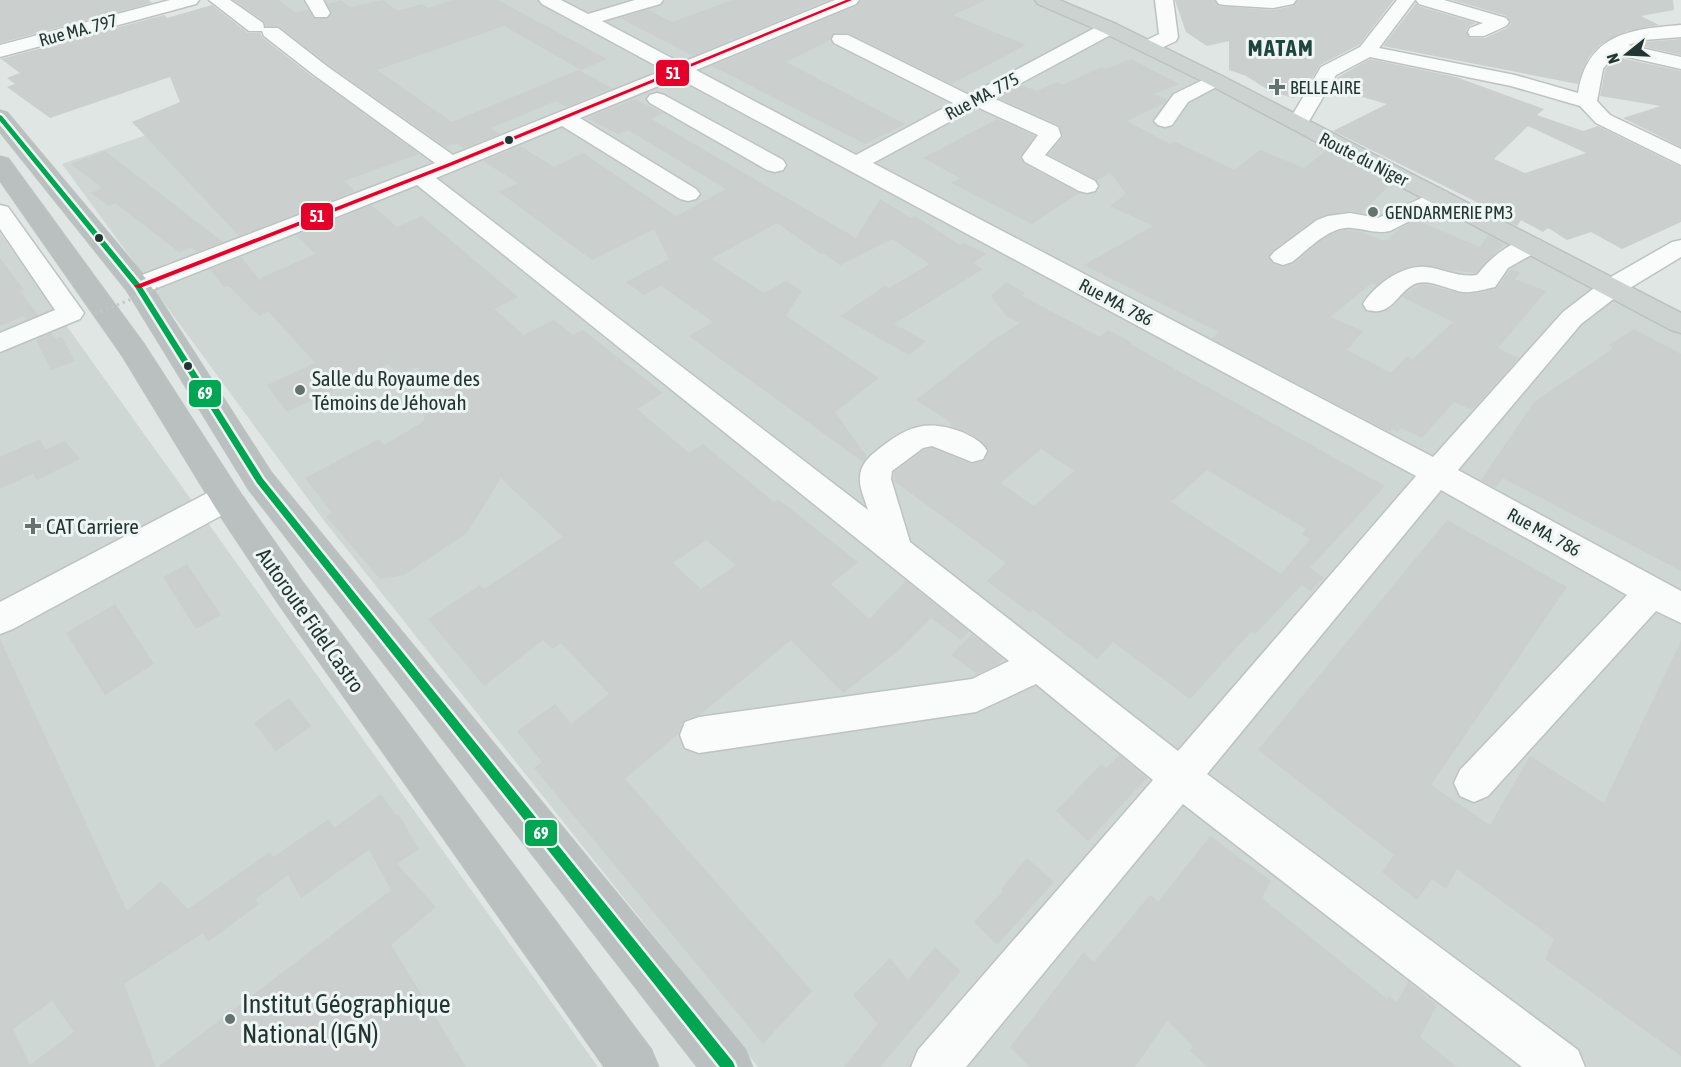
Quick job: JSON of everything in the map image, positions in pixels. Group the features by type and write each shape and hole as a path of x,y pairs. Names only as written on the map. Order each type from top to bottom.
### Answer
{"highway":[{"name":"Autoroute Fidel Castro","path":"0,117 149,287 260,481 728,1067"},
{"name":"Autoroute Fidel Castro","path":"0,164 134,351 226,498 292,595 634,1067"}],"main road":[{"name":"Route du Niger","path":"1044,0 1109,28 1215,81 1681,324"}],"street":[{"name":"Rue MA. 797","path":"0,51 190,0"},
{"path":"218,0 321,71 435,170 1038,665 1181,778 1562,1067"},
{"name":"Rue MA. 786","path":"548,0 1437,473 1666,600"},
{"path":"586,20 654,0"},
{"path":"149,287 850,0"},
{"path":"1148,47 1169,36 1164,0"},
{"path":"1225,0 1272,3 1287,0"},
{"path":"1298,124 1328,71 1367,51 1406,0"},
{"path":"1425,0 1500,22 1477,33"},
{"name":"Rue MA. 775","path":"855,164 1109,28"},
{"path":"1587,102 1594,66 1609,46 1628,38 1681,31"},
{"path":"841,39 973,101 1050,132 1050,136 1042,142 1033,157 1087,186"},
{"path":"1609,46 1681,63"},
{"path":"1367,51 1515,81 1587,102 1603,119 1681,158"},
{"path":"1165,121 1181,98 1215,81"},
{"path":"657,99 775,165"},
{"path":"563,117 688,194"},
{"path":"737,144 780,123"},
{"path":"1283,256 1326,225 1336,221 1350,220 1382,226 1439,197"},
{"path":"0,212 83,314 0,343"},
{"path":"1376,304 1407,278 1417,275 1426,274 1455,283 1472,285 1486,281 1499,263 1531,245"},
{"path":"935,1067 1437,473 1572,318 1611,288 1681,247"},
{"path":"895,549 875,479 878,466 916,436 928,433 952,439 972,451"},
{"path":"0,619 226,498"},
{"path":"1474,783 1666,600"},
{"path":"699,735 976,695 1038,665"}],"path":[{"path":"83,314 149,287"}],"shaded area":[{"path":"224,0 1044,0 1681,324 1681,1067 758,1067 322,518 62,164 318,76"},
{"path":"0,233 598,1067 0,1067"}],"building":[{"path":"0,0 149,0 152,3 0,43"},
{"path":"234,0 278,0 296,13 308,9 315,19 329,18 332,12 328,4 341,0 350,7 383,0 398,11 422,4 428,8 452,0 498,0 607,59 581,70 504,26 377,70 452,122 578,70 612,88 567,107 556,101 491,128 500,134 464,148 456,143 446,147 329,65 279,26 266,26 264,21"},
{"path":"732,0 829,0 693,56 620,18 648,10 672,22"},
{"path":"861,0 986,0 953,15 1026,45 951,84 848,33 834,33 830,40 786,62 905,124 865,144 712,66 857,6"},
{"path":"1175,0 1214,0 1219,6 1273,10 1293,6 1298,0 1394,0 1359,45 1320,65 1302,94 1293,98 1270,91 1246,76 1229,70 1229,41 1207,46 1186,32"},
{"path":"1452,0 1673,0 1674,10 1641,16 1659,25 1627,31 1600,45 1589,57 1578,84 1383,46 1416,3 1418,6 1476,23 1469,26 1466,31 1470,38 1485,38 1507,28 1511,23 1507,16"},
{"path":"212,5 248,33 260,33 263,38 313,77 419,154 344,181 355,191 239,236 132,122 180,102 170,77 50,118 7,87 15,84 7,78 20,73 1,59 164,15 167,18"},
{"path":"1681,39 1681,55 1637,45 1644,42"},
{"path":"1616,57 1681,71 1681,147 1623,118 1661,106 1600,96 1605,70"},
{"path":"1131,59 1179,84 1154,94 1167,100 1165,103 1127,121 1170,144 1174,141 1234,170 1260,150 1304,168 1327,150 1391,184 1361,213 1350,211 1316,218 1272,251 1268,257 1273,264 1282,267 1293,264 1336,232 1344,230 1361,232 1385,241 1416,220 1480,247 1488,235 1504,244 1476,273 1417,265 1398,271 1377,285 1372,283 1330,317 1363,331 1347,350 1391,373 1407,356 1413,359 1453,322 1402,297 1406,293 1422,284 1463,294 1484,292 1497,288 1511,269 1520,273 1515,279 1546,291 1498,348 1519,358 1472,410 1454,402 1422,438 1401,428 1398,432 1393,429 1390,432 1212,339 1219,332 1084,265 1153,226 1110,206 1126,194 1110,172 1097,181 1049,154 1063,137 1059,125 999,98 1021,85 1037,91 1057,82 1062,85 1102,67 1105,69"},
{"path":"1370,59 1456,77 1544,109 1537,115 1583,131 1598,126 1681,167 1681,222 1622,249 1591,232 1567,240 1548,228 1543,232 1521,220 1517,226 1501,218 1503,215 1333,131 1387,104 1331,88 1338,77","holes":["1528,126 1586,153 1525,173 1494,159"]},
{"path":"635,99 663,113 651,119 856,238 880,199 911,218 915,216 960,245 964,243 986,254 973,263 983,269 894,324 926,341 909,355 840,316 885,286 889,288 930,264 892,239 839,266 777,223 711,259 764,293 786,281 802,291 786,316 879,378 835,412 867,457 863,462 689,336 713,322 661,286 644,295 626,282 669,259 654,229 592,260 499,192 518,183 483,161 520,146 554,167 583,153 676,216 726,189 628,130 618,134 587,118"},
{"path":"997,119 1035,136 1020,156 1024,164 1079,193 1032,224 951,183 960,178 923,158"},
{"path":"105,151 223,242 196,252 192,247 179,252 115,203 109,206 91,193 102,188 71,164"},
{"path":"372,205 397,227 422,216 518,297 494,309 524,335 554,320 573,335 583,330 663,393 637,409 689,453 703,444 774,502 778,499 858,562 831,584 869,619 906,581 969,631 961,640 931,618 898,651 843,693 791,640 701,714 684,720 678,734 625,779 812,991 763,1044 534,768 542,762 517,731 555,704 571,724 609,694 561,643 553,649 543,640 484,686 428,619 480,585 484,589 563,537 501,478 467,533 404,575 380,579 326,516 332,513 305,478 379,439 384,445 423,422 425,414 450,400 417,367 400,375 388,364 287,412 267,385 315,363 268,311 259,316 229,286 224,287 210,269 241,257 259,279 315,254 296,235","holes":["706,540 736,565 701,589 673,563"]},
{"path":"0,258 24,290 20,291 38,315 26,320 24,316 0,326"},
{"path":"1006,282 1025,293 1022,296 1100,337 1108,330 1385,486 1310,568 1324,578 1311,591 1302,585 1255,634 1251,632 1190,699 1113,642 1097,659 1033,610 1030,613 987,581 1006,563 894,481 894,472 924,450 932,448 971,464 985,460 989,450 981,440 963,430 949,426 952,423 916,400 993,340 1020,323 1007,317 991,296","holes":["1041,449 1074,471 1034,506 1001,483","1207,470 1306,529 1302,534 1310,539 1281,574 1171,502"]},
{"path":"1634,329 1681,354 1681,571 1503,478 1495,488 1481,480 1534,402 1614,348 1609,345"},
{"path":"51,333 56,339 62,337 75,361 51,370 36,340"},
{"path":"40,439 45,450 65,441 80,459 37,480 33,474 0,489 0,457"},
{"path":"1447,520 1567,587 1431,785 1490,825 1530,756 1604,803 1681,641 1681,1056 1545,959 1554,939 1457,869 1446,889 1432,879 1417,900 1382,872 1394,855 1258,750"},
{"path":"187,564 221,615 196,629 163,577"},
{"path":"115,604 154,664 105,695 66,633"},
{"path":"972,634 1003,659 998,664 977,674 951,655"},
{"path":"0,639 127,911 161,881 188,909 270,852 273,857 329,819 334,828 381,794 397,816 399,815 419,849 397,864 436,907 391,945 466,1067 158,1067 391,890 369,850 301,898 288,875 256,899 259,904 208,942 203,933 124,984 156,1067 0,1067","holes":["52,1001 74,1032 30,1065 13,1029"]},
{"path":"289,698 311,726 276,751 254,723"},
{"path":"1119,755 1147,778 1088,841 1056,811 1101,764 1106,768"},
{"path":"1210,836 1271,881 1262,898 1387,999 1389,996 1397,1002 1408,982 1437,1005 1420,1037 1457,1067 1208,1067 1190,1051 1193,1046 1167,1021 1135,1067 1030,1067 1010,1047 1083,953 1094,962 1150,895 1158,902"},
{"path":"1027,858 1054,882 997,945 974,922 1003,891 1001,889"},
{"path":"935,947 961,971 880,1067 844,1067 878,1024 853,995 890,958 908,980"}],"transit line":[{"name":"51","path":"138,286 451,164 850,0"},
{"name":"69","path":"0,117 138,286 260,481 728,1067"}],"place":[{"name":"BELLE AIRE","path":"1277,87"},
{"name":"GENDARMERIE PM3","path":"1373,212"},
{"name":"Salle du Royaume des Témoins de Jéhovah","path":"300,390"},
{"name":"CAT Carriere","path":"33,526"},
{"name":"Institut Géographique National (IGN)","path":"230,1019"}],"district":[{"name":"MATAM","path":"1281,48"}]}
